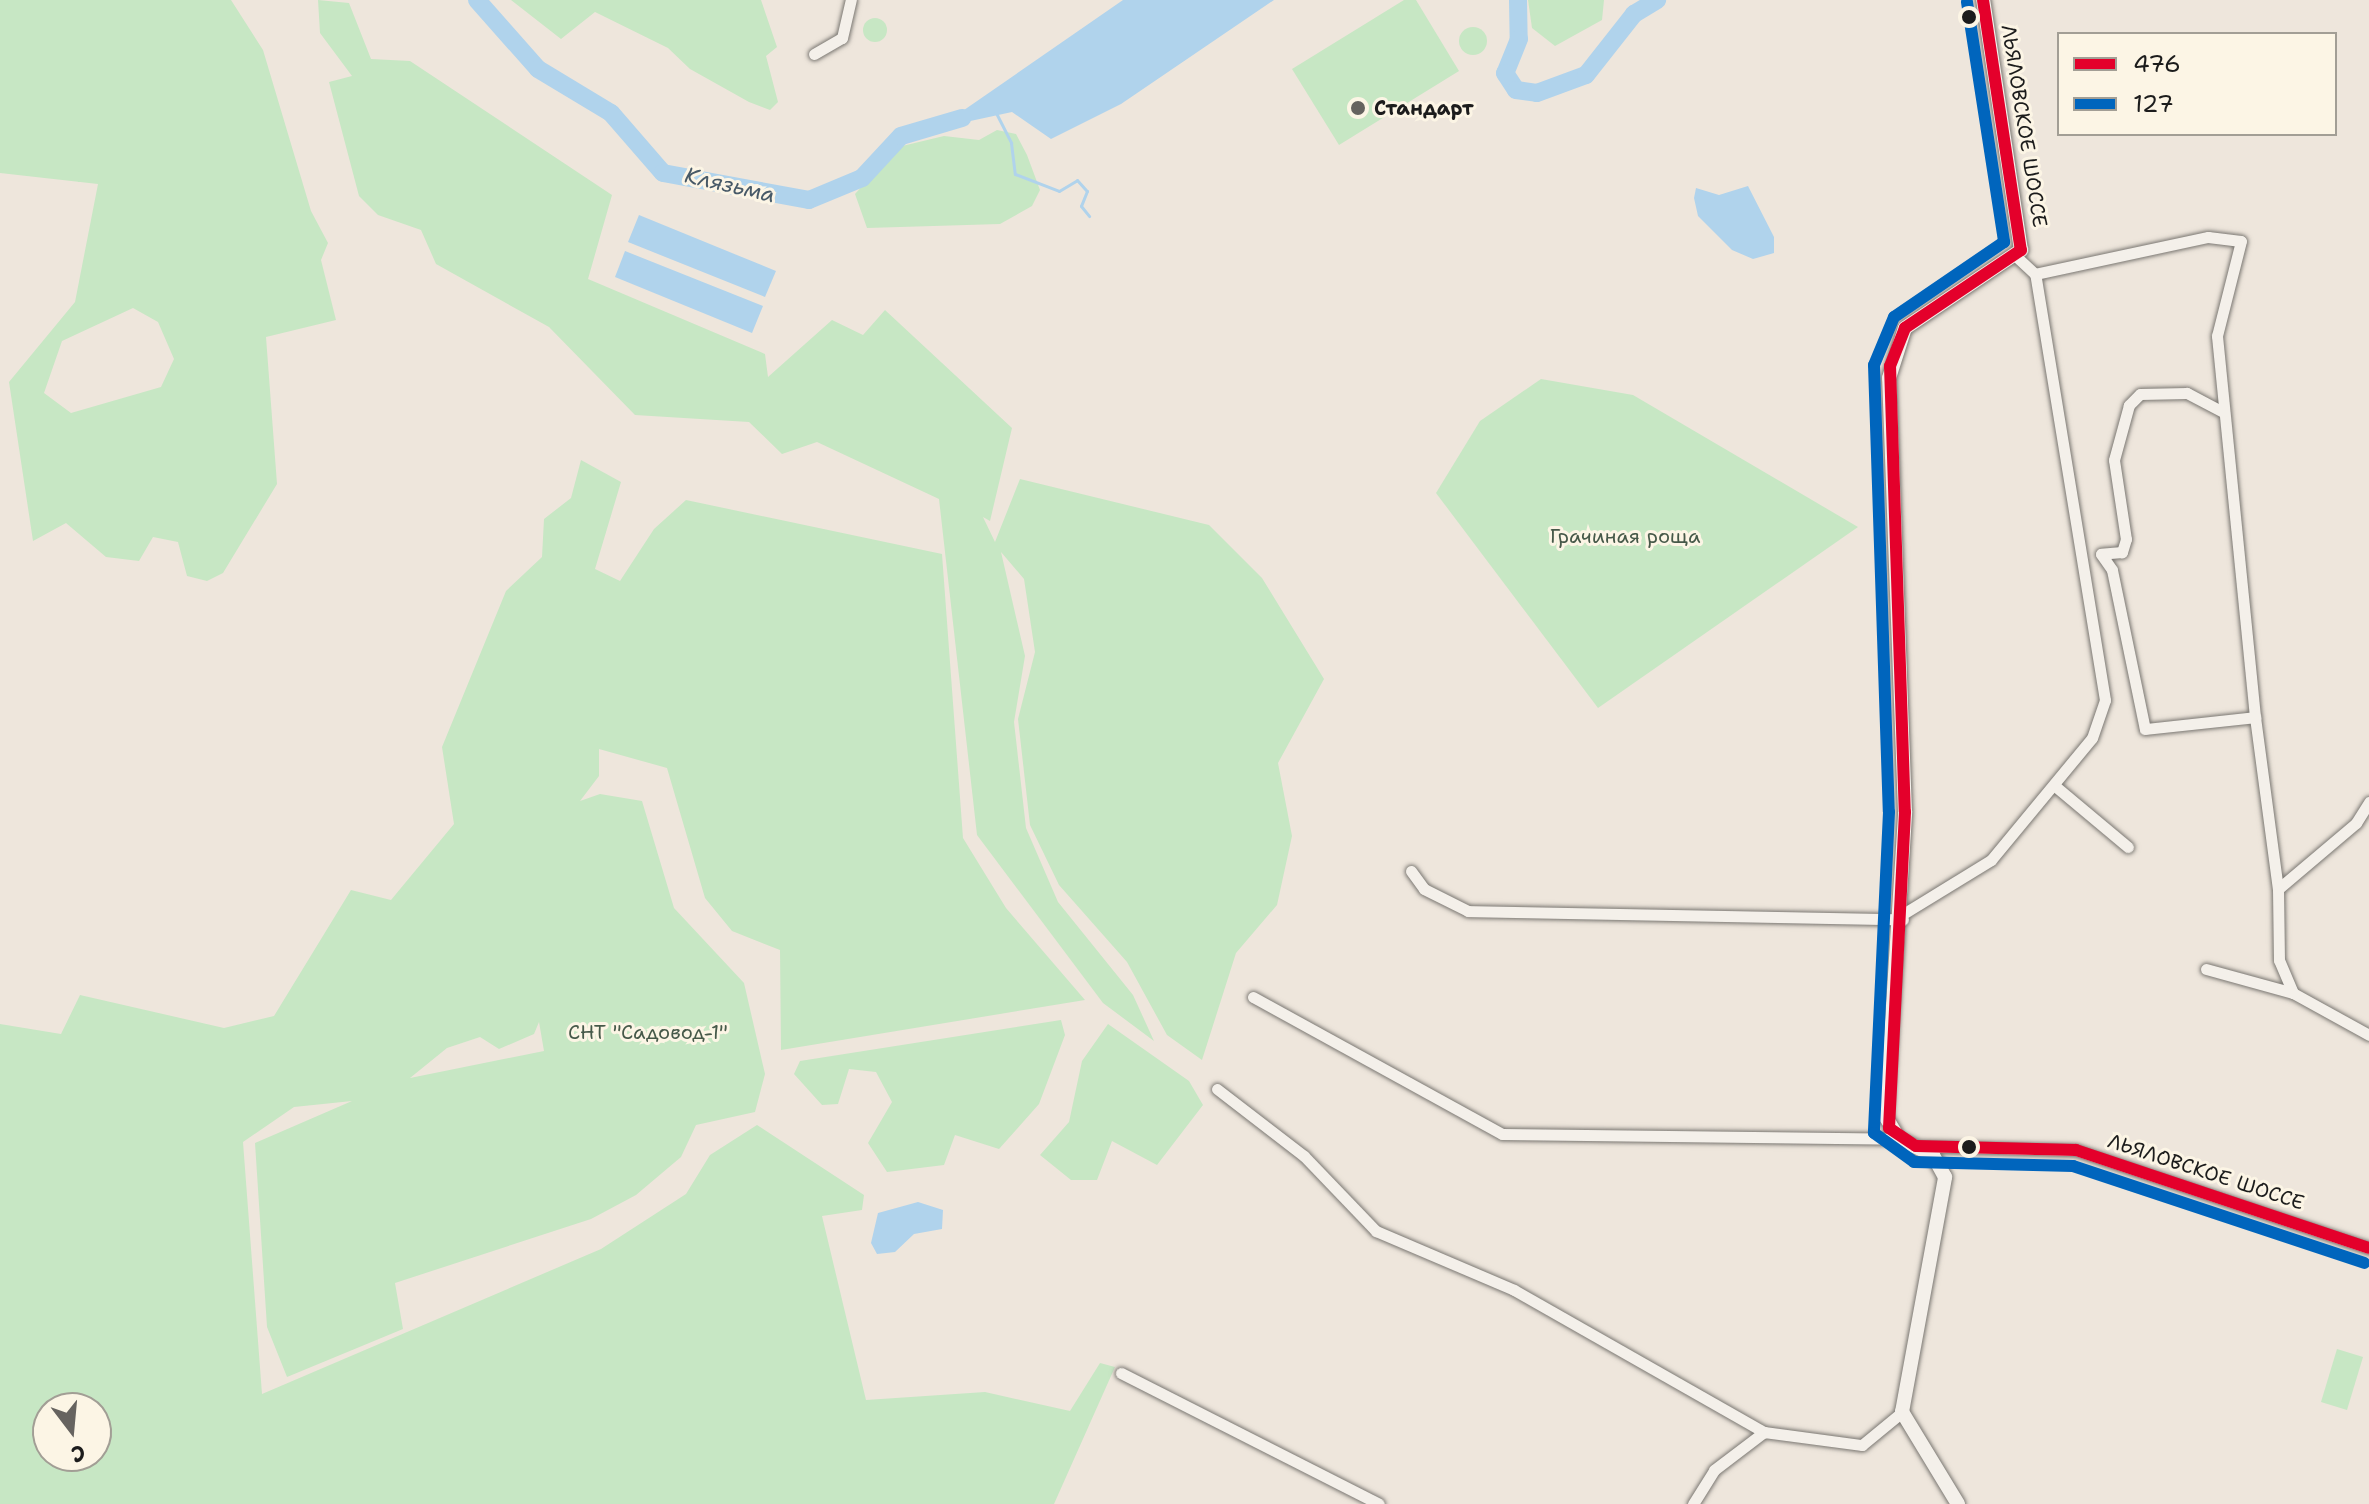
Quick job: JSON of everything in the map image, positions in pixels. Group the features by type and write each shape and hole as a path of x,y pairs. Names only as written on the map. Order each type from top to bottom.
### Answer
{"street":[{"name":"ЛЬЯЛОВСКОЕ ШОССЕ","path":"1983,0 2022,229 2017,257"},
{"path":"814,54 842,38 852,1"},
{"path":"2035,274 2221,235 2241,241 2217,336 2255,717 2278,889 2279,960 2293,993"},
{"path":"1411,871 1424,889 1468,911 1903,917 1991,860 2092,738 2105,700 2035,274 2017,257 1915,319 1891,355 1903,917 1886,1117 1899,1139"},
{"path":"2223,412 2173,392 2140,394 2129,405 2114,460 2126,539 2122,552 2101,554 2112,570 2145,729 2255,717"},
{"path":"2055,786 2128,847"},
{"path":"2278,889 2356,823 2369,802"},
{"path":"2206,969 2293,993 2369,1035"},
{"path":"1253,997 1502,1134 1899,1139"},
{"path":"1217,1089 1294,1147 1357,1219 1385,1237 1514,1290 1764,1432 1862,1445 1902,1412 1945,1177 1942,1164 1916,1146"},
{"name":"ЛЬЯЛОВСКОЕ ШОССЕ","path":"1899,1139 1916,1146 2076,1150 2369,1248"},
{"path":"1121,1373 1379,1504"},
{"path":"1902,1412 1958,1504"},
{"path":"1693,1504 1714,1470 1764,1432"}],"green space":[{"path":"0,0 231,0 263,50 311,211 328,243 321,260 336,320 266,337 277,484 223,573 207,581 187,576 178,542 153,537 139,561 106,557 66,523 33,541 9,382 75,302 98,184 0,173","holes":["133,308 158,322 174,359 161,387 71,413 44,393 62,341"]},
{"path":"318,0 349,3 371,59 410,61 612,195 588,279 765,354 768,377 832,320 863,335 885,310 1012,428 990,521 983,517 995,542 1020,479 1209,525 1262,578 1324,679 1278,763 1292,836 1277,905 1236,953 1202,1060 1167,1035 1127,962 1059,885 1030,825 1018,719 1035,652 1024,579 1001,552 1025,656 1014,722 1026,828 1058,902 1133,995 1154,1041 1103,1003 977,835 939,499 817,442 782,454 749,422 635,415 549,327 436,264 421,230 378,215 359,196 329,82 352,76 320,33"},
{"path":"511,0 761,0 777,47 766,56 778,102 770,110 749,102 690,69 668,48 595,12 561,39"},
{"name":"Стандарт","path":"1404,0 1416,0 1459,71 1339,145 1292,69"},
{"path":"1528,0 1604,0 1602,20 1555,46 1532,28"},
{"path":"875,18 884,21 887,30 884,39 875,42 866,39 863,30 866,21"},
{"path":"1473,27 1483,31 1487,41 1483,51 1473,55 1463,51 1459,41 1463,31"},
{"path":"997,130 1016,134 1027,155 1040,190 1032,206 1000,224 867,228 855,194 898,147 944,136 979,140"},
{"name":"Грачиная роща","path":"1541,379 1633,395 1858,527 1598,708 1436,493 1480,421"},
{"name":"СНТ \"Садовод-1\"","path":"581,460 621,482 595,569 620,581 654,529 686,500 942,554 963,838 1006,908 1085,1000 781,1050 780,950 732,931 705,898 667,768 599,749 599,776 580,801 600,794 642,801 674,908 744,983 765,1074 755,1112 696,1125 681,1157 636,1195 591,1219 395,1283 403,1329 287,1377 267,1327 255,1143 352,1101 294,1107 243,1142 262,1394 601,1249 686,1194 710,1155 757,1125 864,1195 862,1210 822,1216 866,1400 985,1392 1070,1411 1100,1363 1115,1367 1054,1504 0,1504 0,1024 61,1034 80,995 224,1028 274,1016 351,890 391,900 454,824 442,747 506,591 542,557 544,519 571,498","holes":["539,1022 544,1051 410,1078 447,1048 480,1037 499,1049 534,1034"]},
{"path":"1061,1020 1065,1035 1039,1104 999,1149 955,1135 944,1165 887,1172 868,1143 892,1102 876,1072 849,1069 838,1104 822,1105 794,1074 800,1061"},
{"path":"1108,1024 1189,1081 1203,1105 1157,1165 1112,1141 1097,1180 1071,1180 1040,1155 1069,1122 1082,1061"},
{"path":"2337,1349 2363,1357 2347,1410 2321,1402"}],"water":[{"path":"1123,0 1274,0 1121,104 1051,139 1012,112 938,128"},
{"path":"1748,186 1774,237 1774,253 1753,259 1732,250 1698,216 1694,198 1696,188 1719,195"},
{"path":"639,215 776,271 765,297 628,242"},
{"path":"625,251 763,306 752,333 615,277"},
{"path":"918,1202 943,1210 942,1229 914,1234 895,1252 877,1254 871,1243 878,1213"}],"waterway":[{"name":"Клязьма","path":"477,0 538,69 611,113 663,173 809,200 862,178 901,136 962,118"},
{"name":"Клязьма","path":"1518,0 1519,39 1505,73 1516,90 1537,93 1586,75 1634,14 1657,0"},
{"path":"994,109 1011,143 1015,174 1059,191 1077,180 1087,191 1081,206 1089,216"}],"transit line":[{"name":"476","path":"1983,0 2021,250 1905,328 1890,366 1905,812 1889,1128 1916,1146 2076,1150 2369,1248"},
{"name":"127","path":"1967,2 2004,242 1894,317 1874,365 1889,812 1874,1133 1914,1162 2073,1166 2364,1263"}],"place":[{"name":"Стандарт","path":"1358,108"}]}
